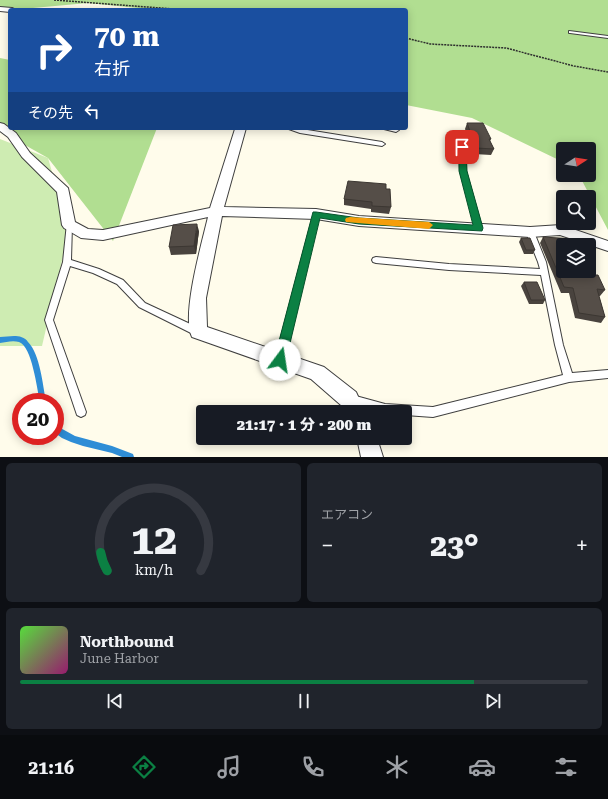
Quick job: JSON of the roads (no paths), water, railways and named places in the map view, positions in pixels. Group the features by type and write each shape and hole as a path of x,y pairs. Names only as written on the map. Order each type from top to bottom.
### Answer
{"street":[{"path":"0,126 12,135 26,155 62,192 69,225 86,234 103,235 216,211 316,214 359,221 530,232 561,230 608,246"},
{"path":"241,130 216,211 198,298 198,332 317,373 351,405"},
{"path":"369,445 372,457"}],"lane":[{"path":"570,32 608,37"},
{"path":"296,130 382,144"},
{"path":"462,147 463,171 479,228"},
{"path":"280,360 316,214"},
{"path":"69,225 66,262 49,320 81,412"},
{"path":"530,232 542,262 559,345 569,378"},
{"path":"376,260 449,267 544,272"},
{"path":"66,262 96,271 120,282 142,305 198,332"},
{"path":"412,411 433,412 569,378 608,374"}],"waterway":[{"path":"0,340 17,339 22,340 27,344 34,359 41,393"},
{"path":"64,435 83,443 112,449 130,457"}]}
